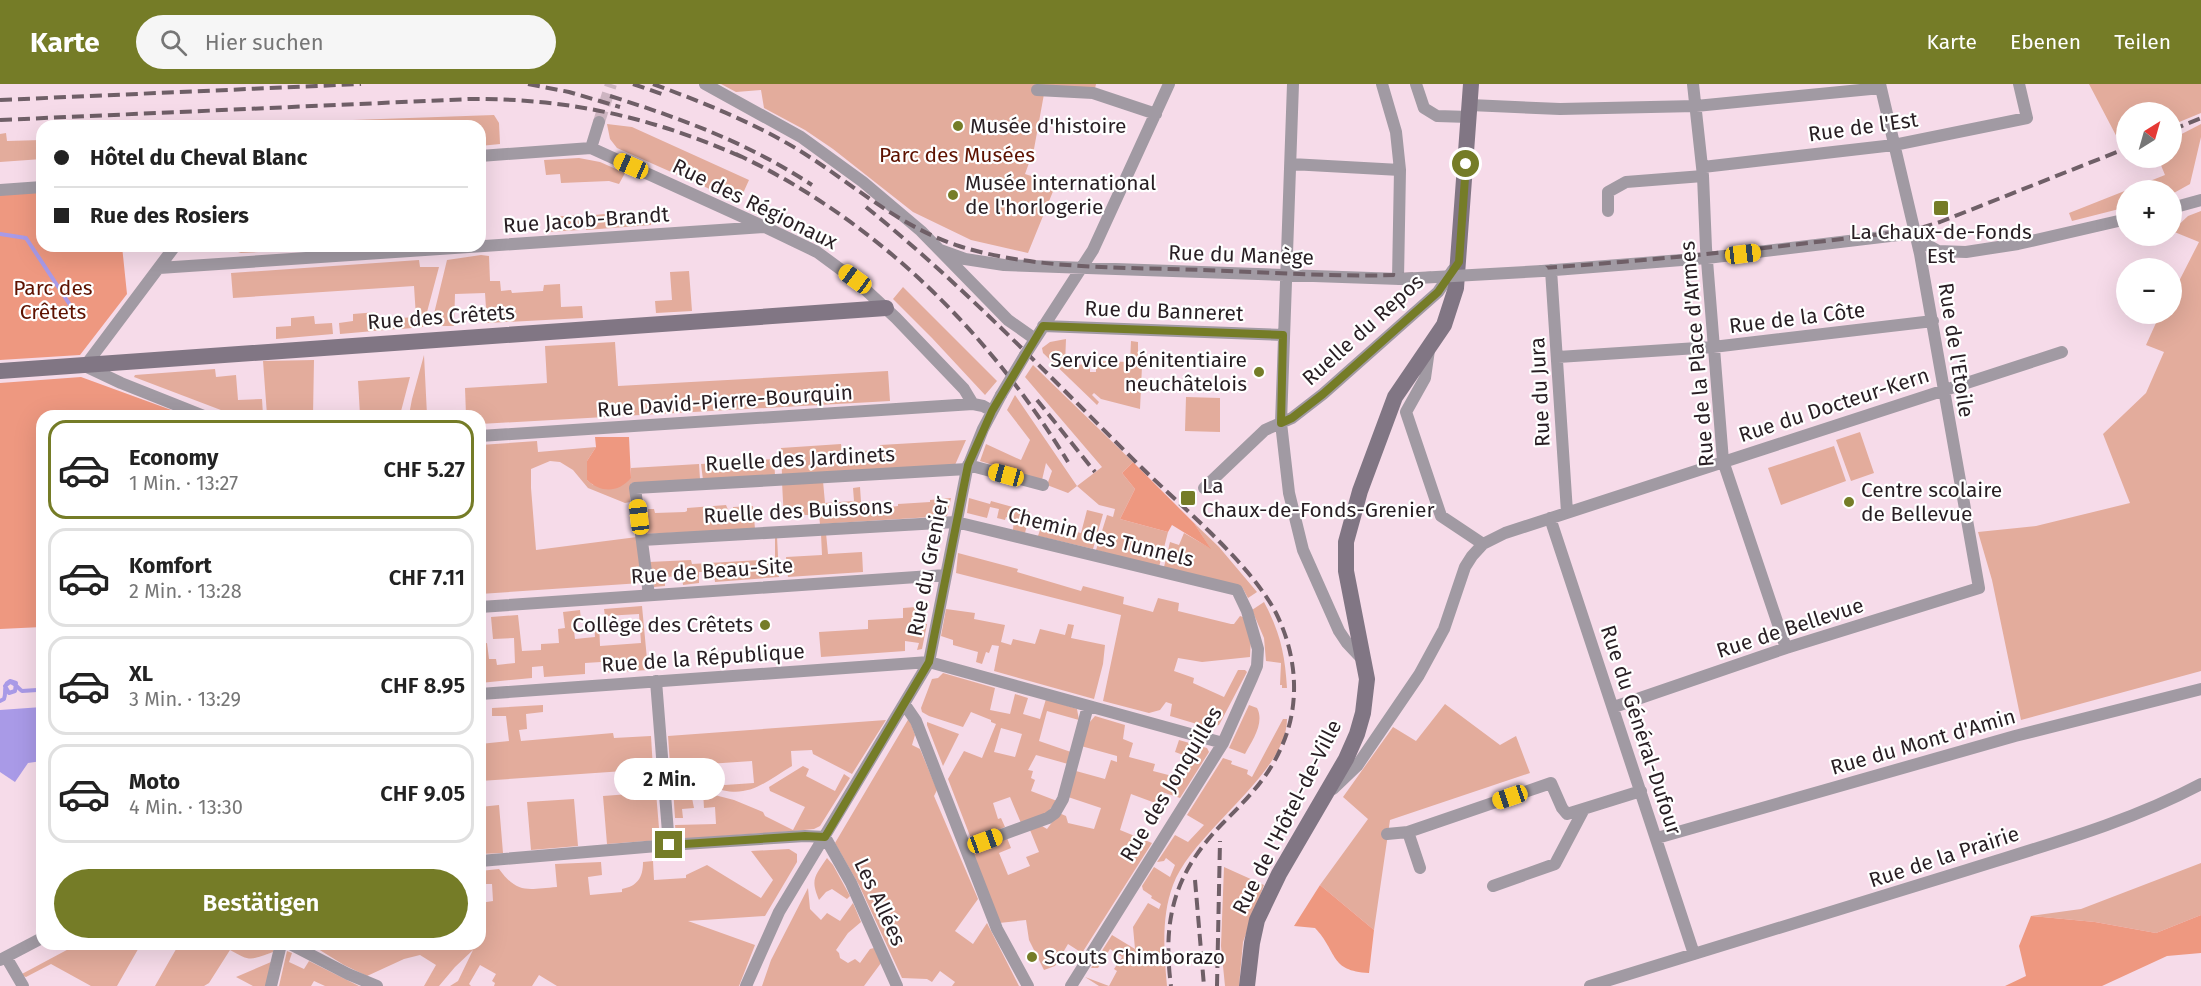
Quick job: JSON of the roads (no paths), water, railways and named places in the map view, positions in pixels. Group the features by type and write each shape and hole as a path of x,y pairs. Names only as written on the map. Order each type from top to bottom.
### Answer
{"main road":[{"name":"Rue de l'Hôtel-de-Ville","path":"1246,986 1257,920 1279,874 1346,759 1363,713 1366,679 1346,571 1346,542 1359,491 1395,397 1429,349 1450,311 1459,262 1471,84"},
{"name":"Rue des Crêtets","path":"0,371 886,308"}],"street":[{"path":"705,84 769,118 829,156 886,199 940,250 1008,320 1035,339"},
{"name":"Rue du Grenier","path":"746,986 779,912 929,662 968,467 1001,395 1093,250 1169,84"},
{"path":"1293,84 1281,423 1289,493 1303,550 1339,631 1363,660"},
{"path":"1382,84 1396,132 1400,170 1399,279"},
{"path":"1416,84 1424,108 1437,116 1469,111 1696,106 1881,86"},
{"name":"Rue de la Place d'Armes","path":"1693,84 1703,172 1713,347 1723,461 1786,648"},
{"name":"Rue de l'Est","path":"1608,211 1608,192 1626,182 1894,145 2027,118 2019,84"},
{"name":"Rue de l'Etoile","path":"1881,86 1933,321 1942,390 1979,588"},
{"path":"1037,90 1093,93 1156,114"},
{"path":"486,156 591,148 599,122"},
{"name":"Rue des Régionaux","path":"591,148 817,252 855,279 886,308 964,389 973,404"},
{"path":"1291,164 1400,170"},
{"path":"0,190 36,187"},
{"path":"2182,205 2201,200"},
{"path":"1916,236 1938,251 1966,252 2018,244 2116,222"},
{"name":"Rue Jacob-Brandt","path":"486,246 765,227"},
{"name":"Rue du Manège","path":"940,250 965,259 1004,265 1399,279 1707,258 1916,236"},
{"path":"171,252 85,366 189,410"},
{"name":"Rue Jacob-Brandt","path":"159,268 395,252"},
{"name":"Ruelle du Repos","path":"1204,488 1265,430 1292,418 1323,394 1438,292 1459,262"},
{"name":"Rue du Jura","path":"1547,270 1558,357 1567,512"},
{"name":"Rue de la Côte","path":"1558,357 1713,347 1933,321"},
{"name":"Rue du Banneret","path":"1043,326 1283,335"},
{"path":"1324,798 1357,766 1419,675 1444,629 1466,567 1483,544 1441,516 1406,412 1425,378 1429,349"},
{"name":"Rue du Docteur-Kern","path":"1483,544 1505,533 1567,512 2062,352"},
{"path":"973,404 992,411"},
{"name":"Rue David-Pierre-Bourquin","path":"486,436 973,404"},
{"name":"Ruelle des Jardinets","path":"642,540 635,488 968,467 1043,485"},
{"name":"Rue du Général-Dufour","path":"1550,518 1694,954"},
{"name":"Ruelle des Buissons","path":"642,540 956,522"},
{"name":"Chemin des Tunnels","path":"956,522 1237,590"},
{"path":"642,540 649,595"},
{"name":"Rue de Beau-Site","path":"486,607 946,576"},
{"name":"Rue de Bellevue","path":"1614,707 1786,648 1979,588"},
{"name":"Rue des Jonquilles","path":"1071,986 1223,743 1252,678 1258,657 1255,634 1237,590"},
{"name":"Rue de la République","path":"486,694 929,662 1223,743"},
{"path":"656,681 669,845"},
{"name":"Rue du Mont d'Amin","path":"1657,838 2015,736 2201,689"},
{"path":"905,705 916,721 997,929 1028,986"},
{"path":"966,848 1048,818 1055,813 1063,799 1088,706"},
{"path":"1387,834 1408,832 1551,783 1567,814 1641,790"},
{"name":"Rue de la Prairie","path":"1590,986 2099,828 2201,784"},
{"path":"1493,886 1555,864 1584,809"},
{"path":"1408,832 1420,868"},
{"path":"486,860 669,845 805,836 825,837"},
{"name":"Les Allées","path":"825,837 851,883 897,986"},
{"path":"23,986 3,959 36,941"},
{"path":"271,986 280,950"},
{"path":"302,950 377,986"}],"waterway":[{"path":"0,234 26,238 74,311"},
{"path":"6,685 10,681 16,683 16,685"},
{"path":"6,685 10,682 16,685"},
{"path":"5,686 9,693 15,691 16,685"},
{"path":"16,685 22,691 36,690"},
{"path":"0,701 4,699 5,686"}],"tunnel":[{"path":"599,122 611,84"}],"railway":[{"path":"0,100 361,84"},
{"path":"528,84 569,92 620,107"},
{"path":"633,84 662,94"},
{"path":"653,84 726,113 780,139 895,215 936,237 988,254 1079,266 1324,275 1397,275 1527,269 1785,246 1914,230 1940,222 2116,152"},
{"path":"610,96 739,144 812,185"},
{"path":"0,120 470,99 506,100 576,107 644,121 744,158"},
{"path":"2182,126 2201,118"},
{"path":"736,154 787,181 835,211 881,246 924,284 965,325 1002,368 1037,414 1068,462"},
{"path":"866,207 938,268 1214,536 1264,594 1283,629 1294,680 1292,715 1287,732 1276,759 1263,779 1207,841 1183,878 1171,917 1169,939 1171,986"},
{"path":"1037,400 1095,472"},
{"path":"1217,986 1220,841"},
{"path":"1195,880 1204,986"}],"place":[{"name":"Musée d'histoire","path":"958,126"},
{"name":"Musée international de l'horlogerie","path":"953,195"},
{"name":"La Chaux-de-Fonds Est","path":"1941,208"},
{"name":"Service pénitentiaire neuchâtelois","path":"1259,372"},
{"name":"La Chaux-de-Fonds-Grenier","path":"1188,498"},
{"name":"Centre scolaire de Bellevue","path":"1849,502"},
{"name":"Collège des Crêtets","path":"765,625"},
{"name":"Scouts Chimborazo","path":"1032,957"}],"park label":[{"name":"Parc des Musées","path":"957,155"},
{"name":"Parc des Crêtets","path":"53,300"}]}
